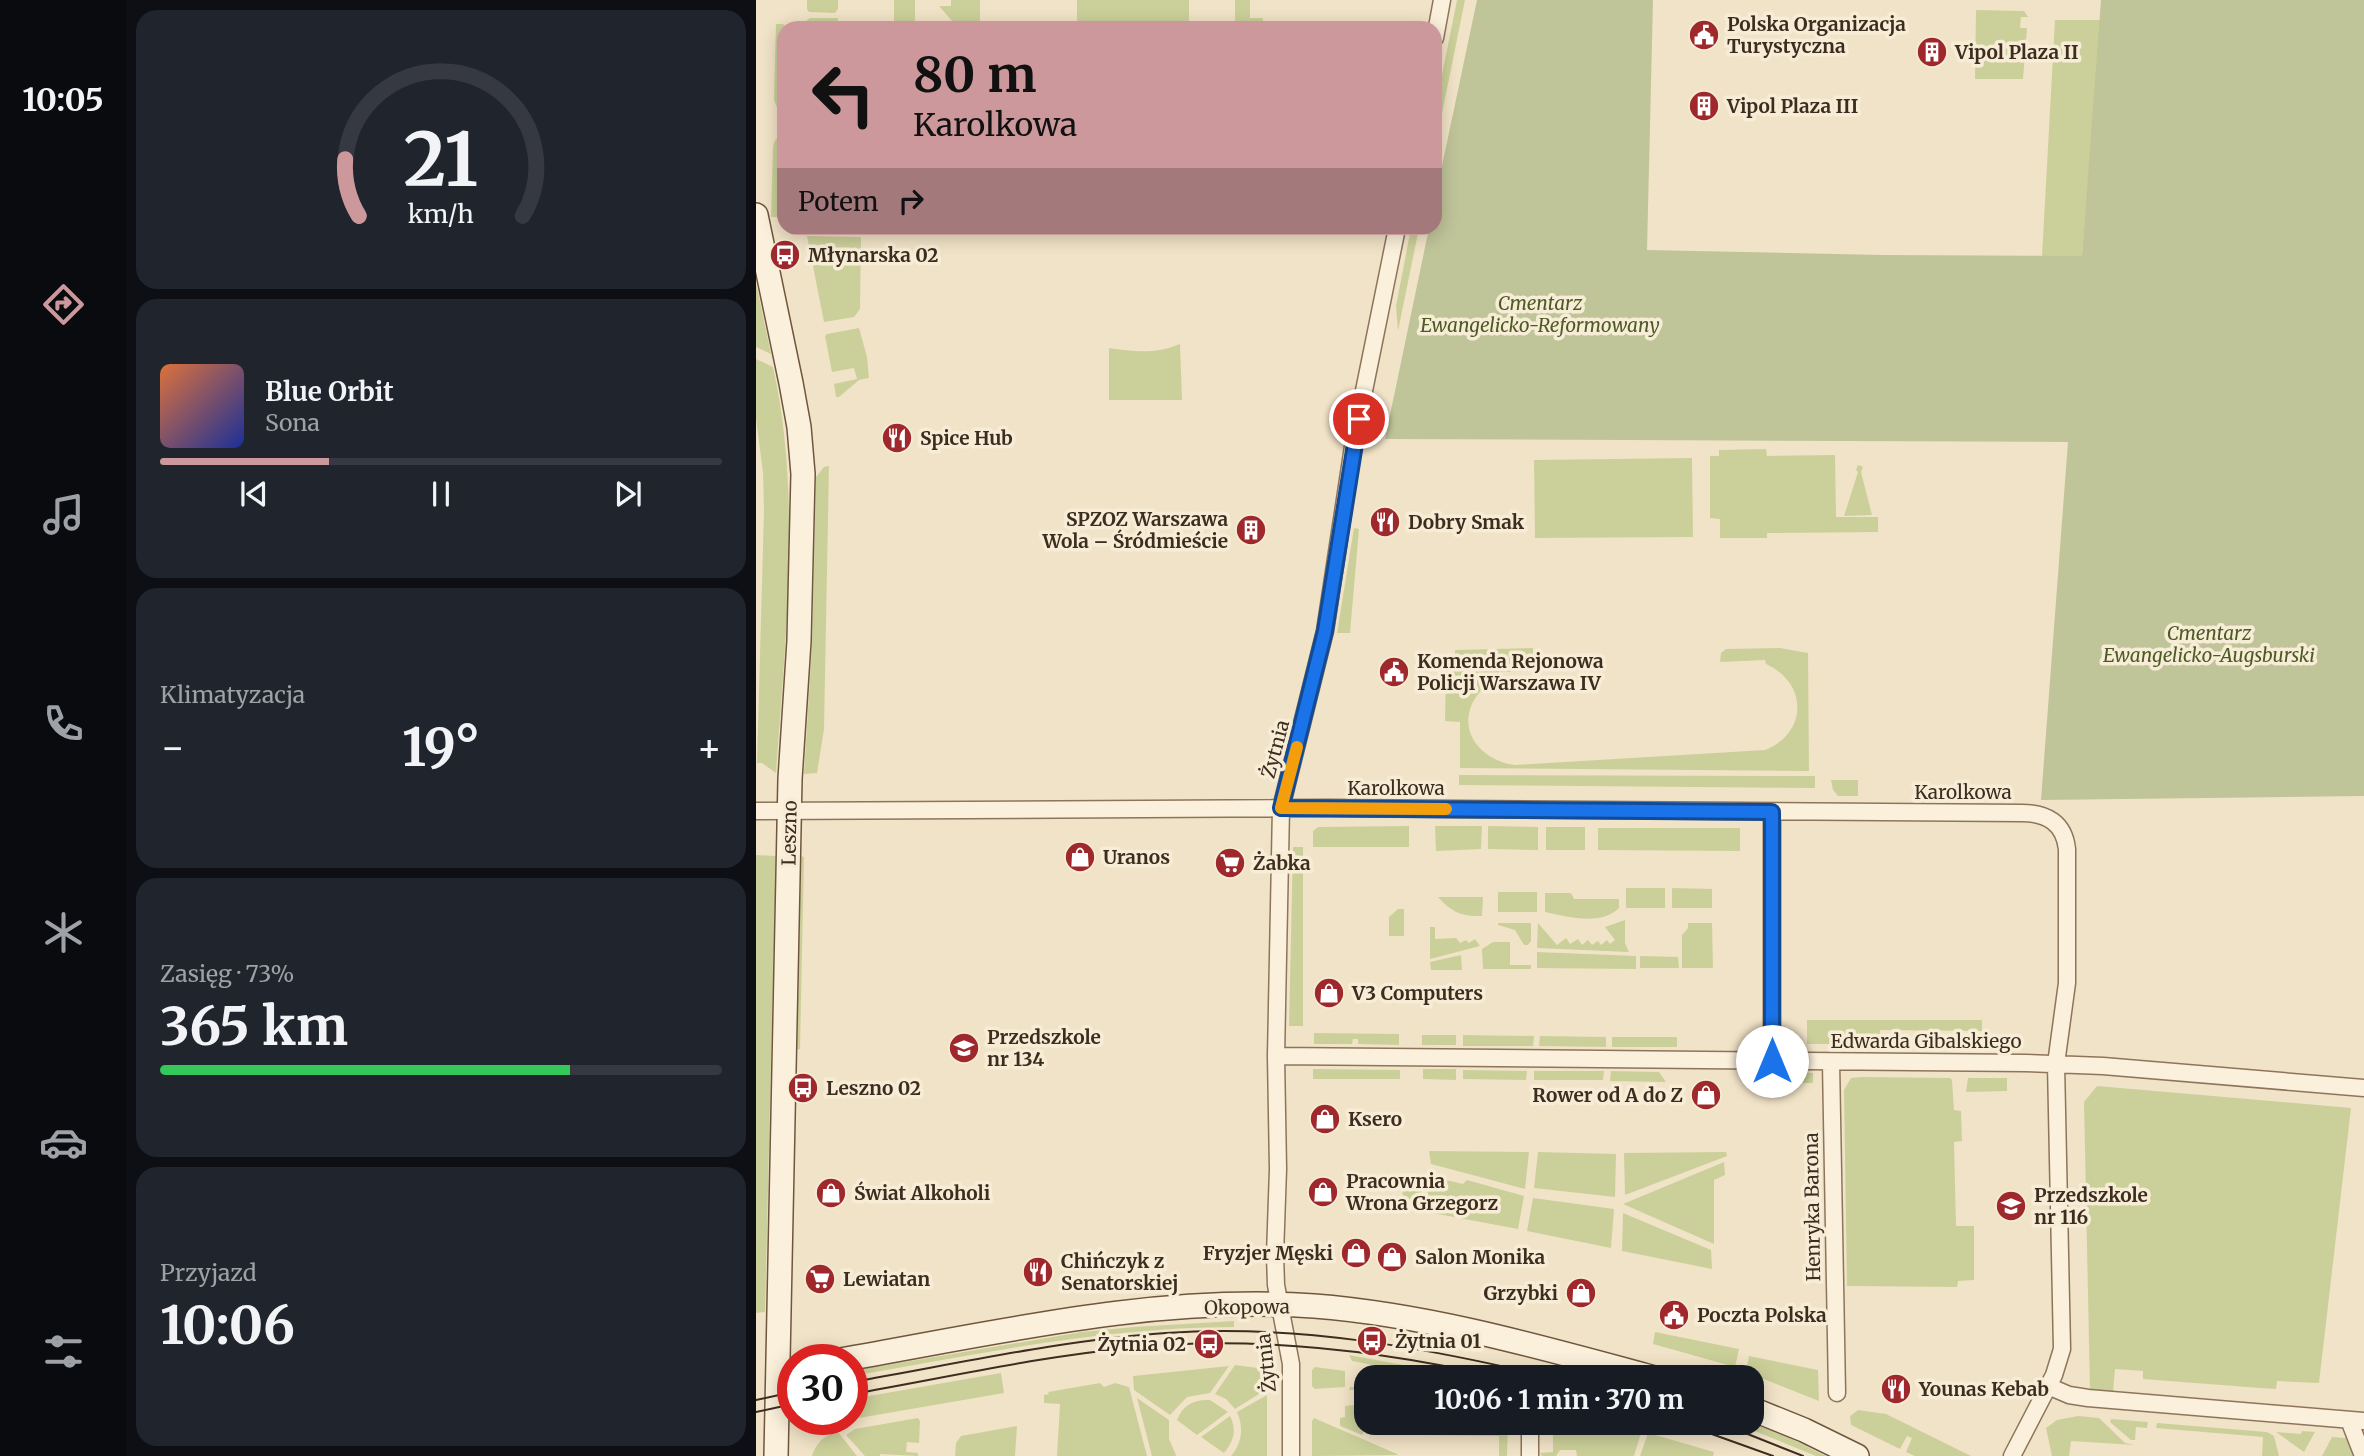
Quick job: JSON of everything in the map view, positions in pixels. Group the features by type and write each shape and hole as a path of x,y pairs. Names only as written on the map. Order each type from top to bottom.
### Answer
{"main road":[{"name":"Leszno","path":"756,215 791,383 802,466 799,640 789,811 775,1371 776,1456"},
{"name":"Okopowa","path":"868,1355 1085,1316 1166,1309 1279,1305 1368,1312 1453,1326 1604,1365"},
{"path":"1764,1414 1857,1456"}],"street":[{"path":"1439,21 1443,0"},
{"name":"Żytnia","path":"1290,1456 1291,1364 1276,1285 1275,1255 1281,808 1325,631 1354,440 1395,235"},
{"name":"Karolkowa","path":"756,811 1281,808 2036,813 2059,826 2064,833 2067,849 2067,982 2056,1064"},
{"path":"1772,812 1772,1061"},
{"name":"Edwarda Gibalskiego","path":"1276,1056 2056,1064 2364,1088"},
{"name":"Henryka Barona","path":"1831,1062 1836,1393"},
{"path":"2012,1456 2057,1368 2062,1349 2056,1064"},
{"path":"2048,1386 2069,1395 2083,1397 2357,1420 2363,1456"},
{"path":"1530,1435 1530,1456"}],"green space":[{"path":"807,0 838,0 838,9 835,13 809,12"},
{"path":"894,0 915,0 915,21 894,21"},
{"path":"951,0 980,0 980,21 952,21 939,6 951,6"},
{"path":"1077,0 1189,0 1189,21 1077,21"},
{"path":"1235,0 1250,0 1250,18 1263,18 1263,21 1235,21"},
{"path":"1457,0 1465,0 1442,113 1442,75"},
{"path":"1477,0 1653,0 1647,250 2082,256 2101,0 2364,0 2364,796 2041,800 2068,442 1385,439 1428,235 1442,235 1442,166"},
{"path":"1976,10 2024,11 2028,17 2021,17 2020,28 2027,28 2023,79 1975,79"},
{"path":"810,18 838,18 838,21 806,21"},
{"path":"2055,20 2101,20 2082,256 2042,256"},
{"path":"776,24 777,24 777,108 774,100"},
{"path":"777,139 777,217 771,217 773,147"},
{"path":"1410,235 1418,235 1398,331 1396,306"},
{"path":"807,236 861,237 860,309 854,317 824,322"},
{"path":"756,283 771,354 756,347"},
{"path":"859,328 867,357 869,378 859,380 836,397 834,384 857,379 854,368 832,372 825,336"},
{"path":"1180,344 1182,400 1109,400 1109,348 1145,351"},
{"path":"756,359 773,367 782,416 787,467 789,569 776,773 762,763 757,763 764,510 763,473 756,418"},
{"path":"1766,449 1767,456 1835,455 1836,517 1878,517 1878,532 1767,533 1767,538 1720,538 1720,519 1710,518 1710,456 1719,456 1719,450"},
{"path":"1692,458 1693,537 1535,538 1534,460"},
{"path":"1858,465 1863,467 1861,472 1872,515 1844,516 1858,472"},
{"path":"829,466 824,729 817,773 804,774 812,645 816,477 824,467"},
{"path":"1354,528 1359,529 1350,633 1337,633"},
{"path":"1533,648 1533,671 1499,672 1499,675 1486,676 1483,687 1472,704 1469,727 1472,737 1485,753 1494,759 1515,765 1765,750 1789,732 1795,720 1797,708 1790,683 1780,672 1766,664 1765,660 1720,662 1721,653 1726,649 1780,648 1808,653 1809,771 1460,768 1460,722 1445,721 1446,671 1455,671 1455,650"},
{"path":"1459,775 1815,776 1815,788 1459,785"},
{"path":"1831,780 1858,780 1858,796 1838,796 1833,790"},
{"path":"1409,826 1409,847 1313,847 1313,831 1318,827"},
{"path":"1435,826 1482,826 1481,849 1436,851"},
{"path":"1488,826 1538,827 1538,850 1488,849"},
{"path":"1546,827 1585,827 1585,850 1546,850"},
{"path":"1598,828 1740,828 1740,851 1598,850"},
{"path":"1293,847 1303,847 1303,1026 1289,1026"},
{"path":"756,855 776,856 765,1312 756,1313"},
{"path":"801,856 804,857 800,1049 797,1050"},
{"path":"1626,888 1665,888 1665,908 1626,908"},
{"path":"1672,888 1712,889 1712,908 1672,908"},
{"path":"1498,892 1537,892 1537,912 1498,912"},
{"path":"1545,893 1571,893 1574,899 1619,899 1619,908 1603,917 1584,919 1564,916 1545,912"},
{"path":"1438,897 1483,897 1482,916 1457,912"},
{"path":"1398,909 1404,909 1404,936 1389,936 1389,917"},
{"path":"1625,920 1625,943 1629,952 1537,948 1538,923 1557,945 1566,938 1570,944 1578,939 1582,945 1588,940 1592,945 1598,941 1601,945 1607,940 1610,944 1615,940 1605,927"},
{"path":"1498,923 1531,923 1531,941 1524,945 1515,930"},
{"path":"1688,923 1712,923 1713,968 1682,968 1682,935 1688,928"},
{"path":"1430,927 1435,927 1435,939 1456,938 1460,943 1466,940 1469,943 1475,939 1480,946 1430,959"},
{"path":"1493,942 1510,942 1510,965 1531,965 1531,969 1483,969 1482,949"},
{"path":"1537,952 1636,956 1636,969 1537,968"},
{"path":"1461,955 1462,970 1431,970 1430,962"},
{"path":"1640,956 1678,957 1679,968 1640,968"},
{"path":"1807,1020 1982,1020 1982,1031 1880,1030 1879,1044 1807,1044"},
{"path":"1314,1033 1399,1034 1399,1045 1358,1044 1358,1039 1353,1039 1352,1044 1314,1044"},
{"path":"1422,1035 1456,1035 1456,1045 1422,1045"},
{"path":"1463,1035 1534,1036 1533,1046 1463,1046"},
{"path":"1540,1036 1606,1037 1606,1047 1539,1046"},
{"path":"1612,1037 1677,1037 1677,1047 1612,1047"},
{"path":"1313,1069 1400,1070 1400,1079 1313,1079"},
{"path":"1423,1069 1456,1069 1456,1080 1423,1079"},
{"path":"1463,1070 1527,1071 1526,1080 1463,1079"},
{"path":"1534,1071 1604,1071 1603,1080 1534,1080"},
{"path":"1611,1071 1659,1072 1666,1082 1610,1081"},
{"path":"1741,1072 1813,1073 1813,1083 1741,1082"},
{"path":"1851,1078 1952,1080 1954,1110 1961,1111 1962,1141 1954,1142 1956,1226 1974,1226 1974,1280 1958,1281 1957,1287 1847,1286 1844,1090"},
{"path":"1968,1078 2007,1078 2007,1091 1966,1092"},
{"path":"2097,1086 2351,1108 2319,1383 2277,1381 2276,1389 2260,1388 2143,1379 2143,1371 2115,1369 2113,1392 2090,1390 2084,1102"},
{"path":"1429,1151 1529,1152 1525,1189 1431,1164"},
{"path":"1538,1152 1616,1154 1615,1197 1534,1188"},
{"path":"1726,1152 1727,1156 1625,1195 1624,1153"},
{"path":"1724,1162 1725,1175 1714,1180 1714,1244 1623,1204"},
{"path":"1429,1176 1463,1184 1467,1180 1524,1196 1518,1229 1427,1212"},
{"path":"1403,1188 1422,1188 1421,1210 1407,1208 1402,1204"},
{"path":"1533,1198 1614,1209 1611,1248 1527,1231"},
{"path":"1623,1213 1711,1250 1712,1269 1622,1251"},
{"path":"1234,1321 1234,1327 1186,1328 1090,1337 868,1373 868,1368 1082,1332"},
{"path":"1655,1332 1739,1349 1735,1365 1728,1365 1653,1344"},
{"path":"1349,1355 1403,1365 1372,1365 1352,1361"},
{"path":"1749,1356 1818,1370 1819,1401 1764,1379 1764,1365 1747,1365"},
{"path":"1235,1365 1258,1368 1267,1380 1267,1389 1235,1409 1226,1399 1215,1394"},
{"path":"1229,1366 1210,1393 1187,1397 1170,1415 1134,1390 1133,1376"},
{"path":"1315,1367 1345,1371 1345,1387 1315,1389 1312,1386 1312,1370"},
{"path":"1001,1373 1004,1393 868,1416 868,1396"},
{"path":"1100,1383 1104,1387 1115,1383 1129,1387 1147,1456 1057,1456 1060,1404 1044,1403 1044,1395"},
{"path":"1267,1395 1267,1456 1231,1456 1241,1435 1237,1412"},
{"path":"1137,1398 1169,1420 1169,1439 1175,1456 1152,1456"},
{"path":"1210,1400 1228,1412 1197,1435 1177,1420 1182,1410 1190,1404"},
{"path":"1354,1405 1354,1432 1340,1426 1340,1418 1345,1417 1345,1406"},
{"path":"1858,1410 1886,1414 1971,1456 1915,1456 1906,1452 1912,1438 1907,1436 1900,1449 1851,1425 1850,1416"},
{"path":"1230,1416 1233,1435 1224,1453 1201,1437"},
{"path":"2078,1416 2099,1418 2125,1443 2135,1445 2071,1441 2069,1456 2052,1456 2046,1428 2057,1420"},
{"path":"918,1418 919,1443 907,1442 906,1452 918,1453 918,1456 865,1456 846,1435 868,1435 868,1427"},
{"path":"1314,1418 1397,1454 1397,1455 1312,1456"},
{"path":"2111,1419 2148,1422 2147,1428 2136,1427 2135,1440 2131,1440 2110,1422"},
{"path":"2157,1423 2267,1432 2274,1436 2279,1456 2262,1456 2263,1437 2156,1428"},
{"path":"1017,1426 1015,1456 955,1456 956,1443 961,1436"},
{"path":"1764,1428 1826,1456 1816,1456 1764,1435"},
{"path":"2302,1431 2315,1432 2304,1452 2276,1432 2301,1434"},
{"path":"829,1435 840,1435 857,1456 812,1456 821,1440"},
{"path":"1421,1435 1508,1435 1507,1456 1499,1456 1499,1436"},
{"path":"1553,1435 1640,1435 1634,1456 1577,1456 1576,1450 1560,1450 1556,1456 1542,1456 1540,1453 1553,1452"},
{"path":"1647,1435 1714,1452 1713,1456 1640,1456"},
{"path":"2332,1437 2346,1438 2354,1456 2322,1456"}],"tram line":[{"path":"868,1379 1087,1341 1215,1331 1359,1340 1495,1365"},
{"path":"868,1391 1059,1357 1175,1344 1268,1344 1360,1353 1440,1365"},
{"path":"756,1400 777,1395"},
{"path":"756,1412 777,1407"},
{"path":"1714,1435 1773,1456"},
{"path":"1750,1435 1803,1456"}],"slow traffic":[{"path":"1297,747 1281,808 1446,809"}],"place":[{"name":"Polska Organizacja Turystyczna","path":"1704,35"},
{"name":"Vipol Plaza II","path":"1932,52"},
{"name":"Vipol Plaza III","path":"1704,106"},
{"name":"Młynarska 02","path":"785,255"},
{"name":"Spice Hub","path":"897,438"},
{"name":"Dobry Smak","path":"1385,522"},
{"name":"SPZOZ Warszawa Wola – Śródmieście","path":"1251,530"},
{"name":"Komenda Rejonowa Policji Warszawa IV","path":"1394,672"},
{"name":"Uranos","path":"1080,857"},
{"name":"Żabka","path":"1230,863"},
{"name":"V3 Computers","path":"1329,993"},
{"name":"Przedszkole nr 134","path":"964,1048"},
{"name":"Leszno 02","path":"803,1088"},
{"name":"Rower od A do Z","path":"1706,1095"},
{"name":"Ksero","path":"1325,1119"},
{"name":"Pracownia Wrona Grzegorz","path":"1323,1192"},
{"name":"Świat Alkoholi","path":"831,1193"},
{"name":"Przedszkole nr 116","path":"2011,1206"},
{"name":"Fryzjer Męski","path":"1356,1253"},
{"name":"Salon Monika","path":"1392,1257"},
{"name":"Chińczyk z Senatorskiej","path":"1038,1272"},
{"name":"Lewiatan","path":"820,1279"},
{"name":"Grzybki","path":"1581,1293"},
{"name":"Poczta Polska","path":"1674,1315"},
{"name":"Żytnia 01","path":"1372,1341"},
{"name":"Żytnia 02","path":"1209,1344"},
{"name":"Younas Kebab","path":"1896,1389"}],"route":[{"path":"1359,419 1325,631 1281,808 1772,812 1772,1061"}],"park label":[{"name":"Cmentarz Ewangelicko-Reformowany","path":"1540,314"},
{"name":"Cmentarz Ewangelicko-Augsburski","path":"2209,644"}]}
